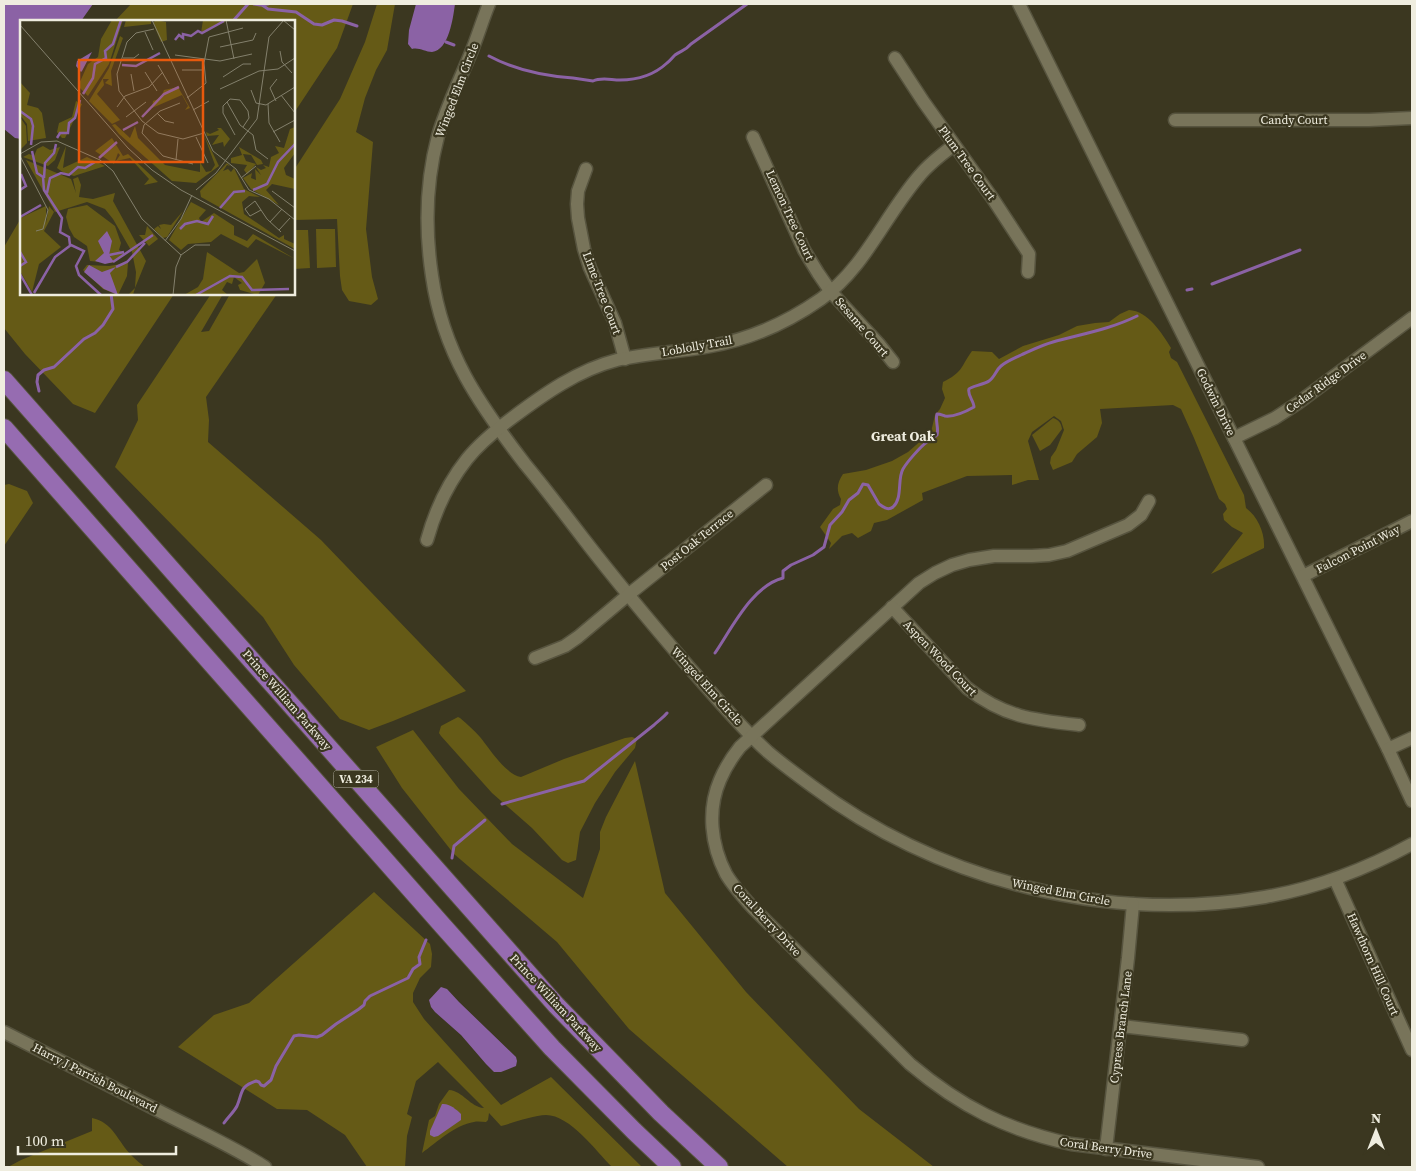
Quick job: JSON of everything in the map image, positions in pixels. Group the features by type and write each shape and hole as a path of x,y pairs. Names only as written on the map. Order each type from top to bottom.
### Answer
{"highway":[{"name":"Prince William Parkway","path":"4,380 550,998 597,1049 661,1113 719,1167"},
{"name":"VA 234","path":"4,428 491,981 552,1048 634,1132 672,1167"}],"street":[{"name":"Winged Elm Circle","path":"488,4 438,136 429,190 428,246 432,276 437,306 455,358 470,386 498,429 628,596 715,697 782,764 860,819 920,851 953,865 1032,888 1110,902 1180,905 1232,902 1282,893 1335,879 1384,860 1412,844"},
{"name":"Godwin Drive","path":"1019,4 1303,576 1412,801"},
{"name":"Plum Tree Court","path":"895,58 1029,254 1028,272"},
{"name":"Candy Court","path":"1175,120 1369,120 1412,118"},
{"name":"Lemon Tree Court","path":"753,137 804,250 831,292"},
{"name":"Loblolly Trail","path":"427,540 433,518 453,478 467,458 498,429 555,388 594,368 625,359 735,341 796,315 831,292 842,282 857,264 919,176 930,164 954,145"},
{"name":"Lime Tree Court","path":"586,169 578,191 577,204 584,249 590,268 615,323 625,359"},
{"name":"Sesame Court","path":"831,292 893,362"},
{"name":"Cedar Ridge Drive","path":"1234,438 1276,418 1298,404 1412,318"},
{"name":"Post Oak Terrace","path":"535,658 572,641 766,485"},
{"name":"Coral Berry Drive","path":"1148,500 1141,515 1128,525 1067,551 1049,555 1007,555 969,560 952,565 919,583 740,746 729,761 715,794 713,809 715,843 718,856 726,874 752,908 910,1064 955,1099 1000,1123 1043,1138 1106,1149 1258,1167"},
{"name":"Falcon Point Way","path":"1303,576 1412,521"},
{"name":"Aspen Wood Court","path":"892,607 966,688 980,698 1018,716 1079,725"},
{"path":"1388,749 1412,738"},
{"name":"Hawthorn Hill Court","path":"1335,879 1412,1050"},
{"name":"Cypress Branch Lane","path":"1106,1149 1133,904"},
{"path":"1121,1026 1242,1040"},
{"name":"Harry J Parrish Boulevard","path":"4,1032 213,1136 266,1167"}],"shaded area":[{"path":"4,4 93,4 82,20 20,20 20,139 15,138 4,129"},
{"path":"131,4 353,4 337,48 295,111 295,20 116,20"},
{"path":"377,4 395,4 387,50 376,70 365,98 356,132 373,142 366,229 372,277 378,299 371,305 349,301 342,290 337,219 295,220 295,168 340,99 365,42"},
{"path":"416,4 455,4 449,32 446,40 438,50 432,52 412,49 408,44 409,30"},
{"path":"20,220 20,295 173,295 95,413 73,404 25,354 4,328 4,247"},
{"path":"316,229 335,229 336,267 317,268"},
{"path":"295,230 308,230 310,268 295,269"},
{"path":"210,295 222,295 201,332 209,331 229,295 276,295 206,397 209,420 208,442 321,540 466,691 369,730 340,719 294,665 263,617 115,467 138,420 137,405"},
{"path":"1129,310 1142,314 1154,324 1171,348 1169,352 1171,358 1177,362 1244,495 1246,508 1260,526 1264,548 1211,574 1243,533 1224,520 1223,514 1227,509 1225,504 1219,499 1181,409 1173,405 1100,409 1102,423 1097,437 1077,454 1072,462 1053,470 1050,463 1051,457 1064,430 1061,421 1054,416 1032,432 1028,441 1039,480 1028,480 1012,485 1012,475 967,476 922,493 923,500 887,520 874,523 871,531 858,538 852,533 842,536 829,549 831,543 820,527 833,509 840,505 841,499 838,493 838,486 843,474 866,470 892,461 908,452 931,432 935,415 945,398 942,389 943,382 958,372 972,351 992,352 999,359 1023,346 1059,335 1077,326 1109,322"},
{"path":"1053,418 1059,422 1062,429 1050,445 1040,451 1032,435"},
{"path":"9,484 27,491 33,503 4,546 4,485"},
{"path":"458,717 478,734 509,771 521,777 564,759 625,738 632,737 637,739 635,748 615,772 595,803 580,832 576,860 568,863 562,860 532,828 492,793 441,736 439,733 441,726"},
{"path":"413,730 459,789 512,844 583,898 600,849 600,832 635,761 665,893 746,992 859,1109 934,1167 788,1167 629,1029 557,942 454,854 402,788 376,747"},
{"path":"374,892 430,944 432,954 431,967 420,978 413,993 413,1002 424,1019 501,1105 551,1077 642,1167 612,1167 573,1127 555,1117 546,1115 501,1126 489,1113 486,1122 476,1122 460,1127 446,1134 422,1153 429,1120 435,1116 439,1104 449,1090 484,1108 438,1062 416,1081 407,1114 412,1117 407,1136 405,1167 367,1167 345,1135 307,1110 277,1109 178,1047 214,1015 249,1003"},
{"path":"441,987 447,989 516,1057 516,1066 501,1072 494,1072 461,1035 435,1012 429,1000"},
{"path":"442,1104 450,1105 457,1110 461,1114 461,1120 434,1137 430,1135 430,1131"},
{"path":"92,1118 99,1120 110,1128 127,1151 145,1167 8,1167 92,1131"}],"waterway":[{"path":"234,20 248,4"},
{"path":"254,4 268,4"},
{"path":"489,56 519,69 551,76 593,81 599,79 620,80 639,78 651,74 662,67 675,55 747,4"},
{"path":"262,5 268,9 296,12 314,24 322,25 334,20 357,26"},
{"path":"446,42 454,45"},
{"path":"1212,284 1300,250"},
{"path":"1187,290 1192,289"},
{"path":"39,391 38,375 44,370 54,367 84,339 95,333 103,325 113,309 111,295"},
{"path":"715,653 752,599 772,582 783,578 783,571 791,565 813,555 824,547 830,525 842,512 849,500 858,493 863,484 868,485 879,504 887,509 893,507 898,499 903,469 921,447 937,435 937,414 952,416 974,407 969,389 989,381 1003,364 1011,360 1053,342 1107,328 1137,316"},
{"path":"502,804 584,781 667,713"},
{"path":"452,858 454,846 485,820"},
{"path":"224,1123 236,1108 242,1090 247,1085 256,1081 264,1086 271,1080 276,1066 294,1036 317,1037 322,1035 364,1005 370,996 408,978 413,969 420,964 419,957 426,940"}],"district":[{"name":"Great Oak","path":"903,436"}]}
